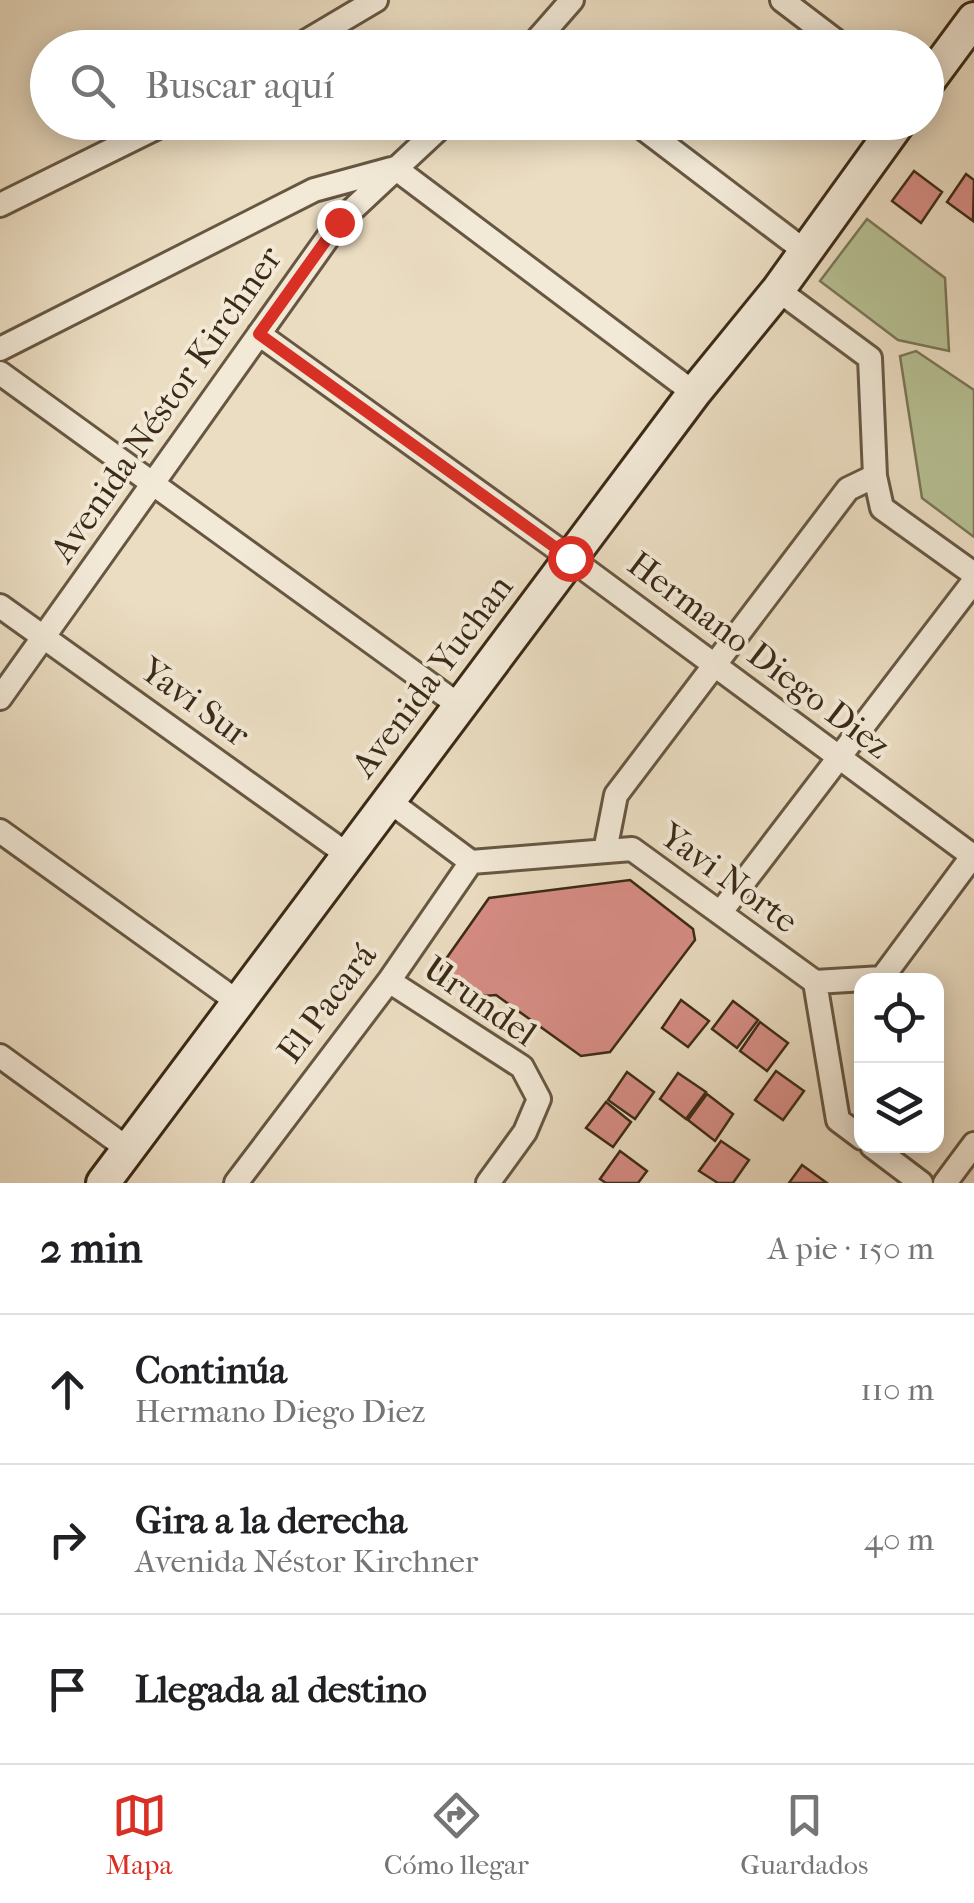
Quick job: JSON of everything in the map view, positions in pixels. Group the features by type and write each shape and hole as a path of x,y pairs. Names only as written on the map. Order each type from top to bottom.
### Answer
{"street":[{"path":"325,30 376,0"},
{"path":"546,30 572,0"},
{"path":"782,0 821,30"},
{"path":"944,60 974,19"},
{"path":"0,206 132,140"},
{"name":"Avenida Néstor Kirchner","path":"0,698 339,222 426,140"},
{"path":"659,140 806,252"},
{"name":"Avenida Yuchan","path":"103,1183 694,393 778,290 886,140"},
{"path":"0,349 314,190 394,168 694,393"},
{"path":"720,913 974,578 882,508 875,476 870,358 778,290"},
{"name":"Hermano Diego Diez","path":"259,334 974,856"},
{"path":"0,373 460,706"},
{"path":"605,851 616,795 848,489 875,476"},
{"name":"Yavi Sur","path":"0,606 348,855"},
{"path":"389,800 471,862"},
{"path":"0,831 238,1002"},
{"name":"Yavi Norte","path":"471,862 632,849 814,982 838,1120 854,1132"},
{"path":"814,982 882,978 974,856"},
{"name":"El Pacará","path":"236,1183 389,981 471,862"},
{"name":"Urundel","path":"389,981 522,1068 539,1099 525,1132 488,1183"},
{"path":"0,1056 128,1148"},
{"path":"945,1183 974,1144"},
{"path":"881,1153 921,1183"}],"green space":[{"path":"867,219 945,278 949,351 898,340 820,281"},
{"path":"916,351 974,390 974,537 922,498 900,356"}],"building":[{"path":"914,171 942,192 921,223 892,201"},
{"path":"966,174 974,180 973,221 947,202"},
{"path":"630,880 693,929 695,940 610,1052 581,1056 496,995 471,997 441,975 441,966 489,898"},
{"path":"681,1000 709,1021 688,1047 662,1028"},
{"path":"733,1001 758,1020 737,1048 712,1029"},
{"path":"760,1022 788,1043 767,1071 740,1051"},
{"path":"776,1071 804,1091 783,1120 755,1100"},
{"path":"627,1072 654,1092 635,1119 608,1100"},
{"path":"678,1073 706,1092 686,1119 660,1099"},
{"path":"707,1094 733,1114 715,1141 688,1120"},
{"path":"606,1102 631,1122 613,1147 586,1128"},
{"path":"721,1141 749,1160 733,1183 718,1183 699,1171"},
{"path":"620,1151 647,1171 638,1183 606,1183 600,1179"},
{"path":"802,1165 827,1183 789,1183"}],"route":[{"path":"339,222 259,334 570,558"}]}
